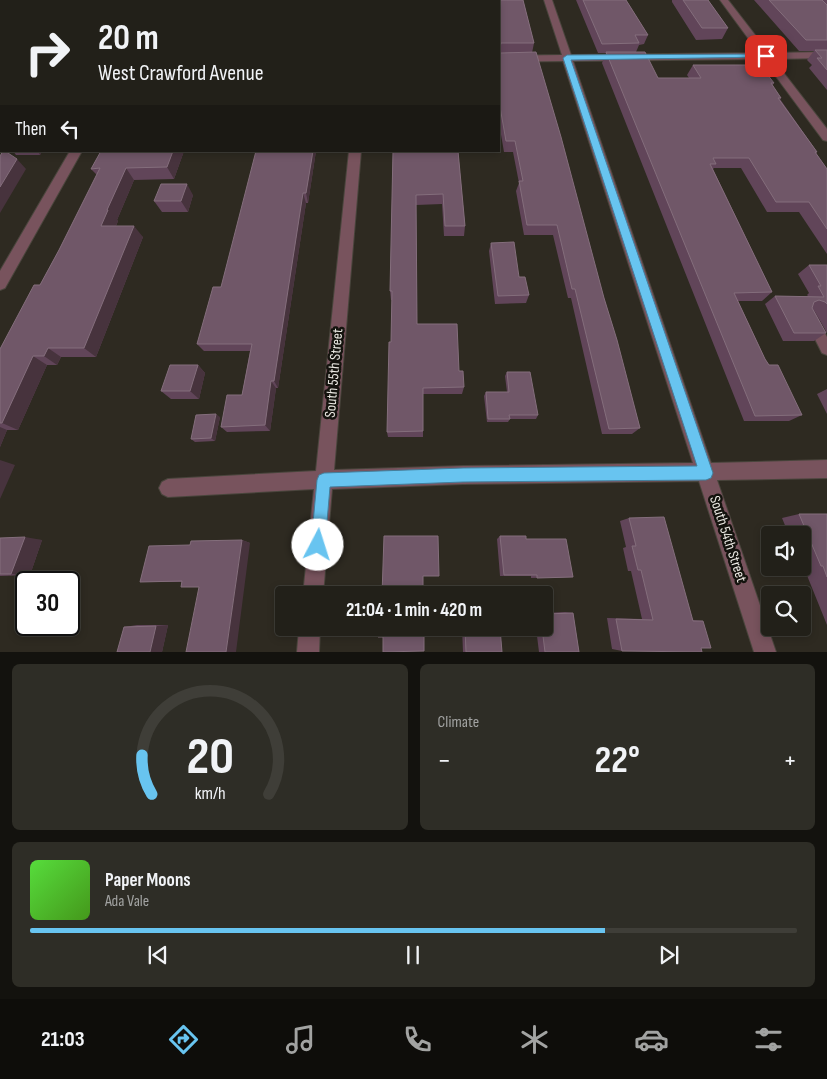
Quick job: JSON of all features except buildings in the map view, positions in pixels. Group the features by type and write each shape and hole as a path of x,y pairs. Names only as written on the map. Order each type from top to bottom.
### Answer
{"street":[{"name":"South 54th Street","path":"548,0 765,652"},
{"path":"724,0 827,138"},
{"path":"500,59 827,55"},
{"path":"0,284 75,152"},
{"name":"South 55th Street","path":"314,586 355,152"},
{"path":"168,488 463,475 706,473 827,469"},
{"path":"308,652 309,636"}],"lane":[{"path":"808,315 827,350"}],"route":[{"path":"318,545 324,480 463,475 706,473 567,58 766,56"}]}
